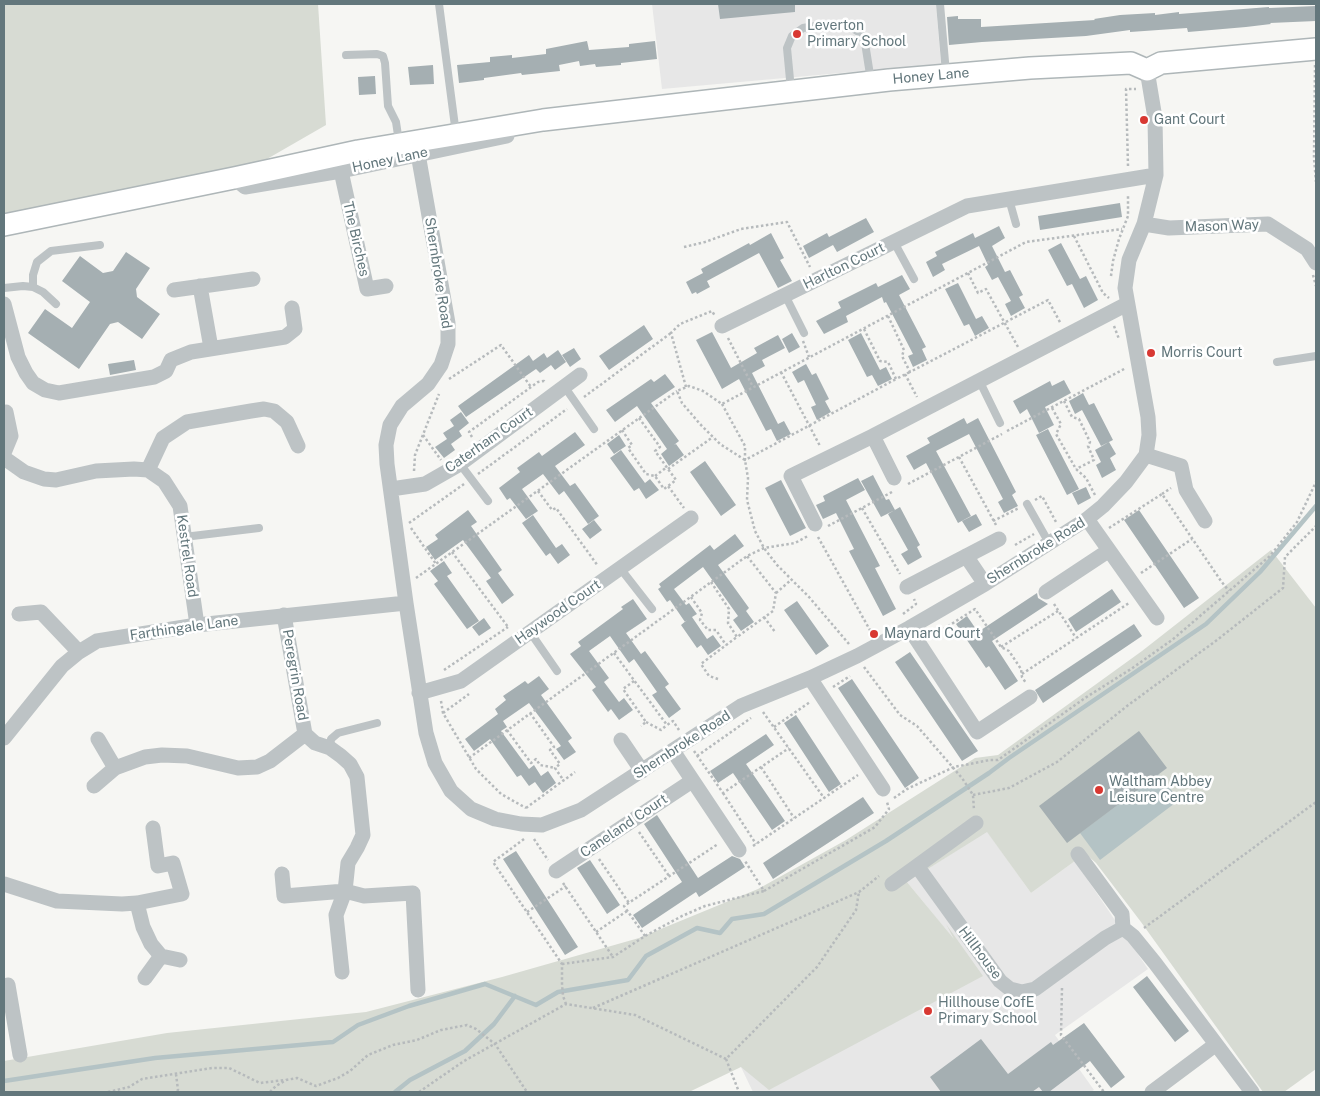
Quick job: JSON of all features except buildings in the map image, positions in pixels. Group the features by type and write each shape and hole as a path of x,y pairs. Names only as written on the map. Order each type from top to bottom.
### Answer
{"street":[{"path":"1205,521 1186,490 1181,466 1146,455 1149,435 1148,418 1125,288 1129,260 1144,224 1156,175 1155,118 1148,70 1161,63 1316,55"},
{"name":"Honey Lane","path":"234,178 245,187 341,171 411,146 456,134 543,120 791,90 1030,68 1131,63 1148,70"},
{"name":"Honey Lane","path":"4,225 234,178 411,146 535,130 543,120"},
{"name":"Shernbroke Road","path":"411,146 448,323 448,344 441,365 428,384 402,406 390,425 386,445 387,464 426,733 435,763 451,791 471,809 495,819 542,825 581,810 741,706 810,678 853,650 908,628 985,584 1087,519 1101,508 1126,482 1146,455"},
{"name":"The Birches","path":"341,171 367,289 386,286"},
{"path":"1009,199 1156,175"},
{"name":"Harlton Court","path":"722,326 967,206 1009,199"},
{"name":"Mason Way","path":"1144,224 1169,228 1268,224 1307,249 1316,263"},
{"path":"174,290 253,279"},
{"path":"200,286 210,348"},
{"path":"4,304 8,339 33,383 45,390 59,392 154,377 166,371 171,360 191,352 285,338 294,329 292,308"},
{"path":"821,525 791,476 873,436 1128,304"},
{"name":"Caterham Court","path":"391,490 425,484 454,467 580,375"},
{"path":"4,458 34,476 56,480 96,470 148,470 163,438 187,422 264,409 274,411 287,422 298,446"},
{"path":"4,453 11,436 6,412"},
{"path":"873,436 897,485"},
{"name":"Kestrel Road","path":"148,470 164,481 180,506 197,625"},
{"name":"Haywood Court","path":"419,693 461,681 690,518"},
{"path":"1087,519 1157,618"},
{"path":"908,587 1002,537"},
{"path":"1046,592 1108,551"},
{"path":"966,556 985,584"},
{"name":"Farthingale Lane","path":"4,738 57,672 79,652 97,641 197,625 406,603"},
{"path":"19,614 41,612 79,652"},
{"name":"Peregrin Road","path":"284,615 305,734 315,743 330,748 350,764 357,777 363,835 348,864 345,891 336,915 342,972"},
{"path":"908,628 977,732 1030,697"},
{"path":"810,678 869,768 885,796"},
{"path":"94,786 115,768 145,757 162,755 188,756 238,768 257,767 270,761 305,734"},
{"path":"98,739 115,768"},
{"path":"621,740 642,771"},
{"path":"672,751 740,852"},
{"name":"Caneland Court","path":"556,871 692,780"},
{"path":"887,879 917,866 975,816"},
{"path":"4,884 58,901 137,903 182,894 173,863 158,866 153,828"},
{"path":"1078,854 1122,914 1128,932 1155,963 1252,1092"},
{"name":"Hillhouse","path":"917,866 1000,981 1010,989 1022,992 1035,989 1105,938 1128,932"},
{"path":"282,874 284,896 345,891 364,896 413,893 418,990"},
{"path":"137,903 143,927 160,956 180,960"},
{"path":"145,978 160,956"},
{"path":"4,986 8,985 20,1055"},
{"path":"1152,1092 1215,1045"}],"lane":[{"path":"439,4 456,134"},
{"path":"940,4 946,75"},
{"path":"791,90 786,48 792,36 803,28 827,24 846,24 860,33 865,43 871,82"},
{"path":"346,55 377,54 383,56 388,106 411,146"},
{"path":"1009,199 1016,224"},
{"path":"894,242 914,279"},
{"path":"33,287 33,275 37,262 51,251 100,246"},
{"path":"4,288 33,287 56,304"},
{"path":"785,295 804,332"},
{"path":"1277,362 1316,356"},
{"path":"979,380 1000,423"},
{"path":"558,390 576,403 594,429"},
{"path":"454,467 471,479 488,501"},
{"path":"1027,504 1049,543"},
{"path":"184,537 260,528"},
{"path":"620,568 652,608"},
{"path":"524,637 558,671"},
{"path":"330,748 331,740 338,733 377,723"}],"path":[{"path":"1316,55 1314,158 1316,182"},
{"path":"684,247 705,242 741,229 788,222 816,280"},
{"path":"722,404 1026,242 1122,228"},
{"path":"1074,236 1104,292 1110,298"},
{"path":"968,273 978,293 986,289 1023,357"},
{"path":"745,460 1048,300 1067,335"},
{"path":"436,564 407,524 576,403 671,333 680,324 712,311 722,326 753,387"},
{"path":"888,316 904,350 902,356 910,372"},
{"path":"864,328 880,361 888,362 896,379"},
{"path":"804,332 802,343 809,358"},
{"path":"671,333 686,387"},
{"path":"435,374 448,380 501,345 531,387"},
{"path":"821,525 862,508 897,485 959,457 1138,362"},
{"path":"781,372 826,459"},
{"path":"905,374 924,409"},
{"path":"480,449 469,432 538,382 544,381 558,390"},
{"path":"404,588 677,391 689,386 703,391 722,404 745,446 748,478 747,500 755,531 764,548 777,566 809,597 853,650 900,715 917,726 945,760 954,767 973,795 975,816"},
{"path":"412,486 415,455 441,390"},
{"path":"677,391 682,403 713,437 720,444 745,460"},
{"path":"1064,402 1072,417 1079,419 1090,442 1088,446 1094,460 1076,469"},
{"path":"1052,408 1060,424 1056,434 1076,469 1086,478 1101,508"},
{"path":"622,430 632,445 628,448 646,474 655,476 664,488 668,486 676,480 654,451 660,447 639,418"},
{"path":"423,435 454,467"},
{"path":"655,476 713,437"},
{"path":"959,457 1002,537 1015,545 1024,559"},
{"path":"562,964 613,957 645,936 705,906 764,891 777,885 876,827 889,809 885,796 907,789 954,767 998,760 1085,698 1172,640 1270,556 1297,522 1316,482"},
{"path":"668,486 690,518"},
{"path":"538,491 552,510 556,508 606,578"},
{"path":"1098,536 1162,494 1229,591"},
{"path":"993,521 1042,496 1056,522"},
{"path":"862,508 916,604 902,615 908,628"},
{"path":"973,795 1009,788 1057,762 1127,706 1224,635 1283,588 1285,557 1316,526"},
{"path":"469,758 747,556 764,548 795,543 815,532 871,632"},
{"path":"1130,581 1192,539"},
{"path":"452,552 508,627 524,637"},
{"path":"747,556 776,592"},
{"path":"718,679 709,676 701,664 773,611 776,592 791,580"},
{"path":"711,582 729,609 728,623 737,637"},
{"path":"1046,592 1076,638"},
{"path":"691,596 702,612 700,620 708,630 716,630 726,645"},
{"path":"1022,674 1141,596"},
{"path":"919,644 975,609 1002,647 1009,652 1022,669 1022,674 1034,694 1030,697"},
{"path":"1002,647 1058,611"},
{"path":"764,617 775,632"},
{"path":"508,627 436,676 443,713 476,770 495,789 526,808"},
{"path":"614,653 667,725"},
{"path":"634,681 623,689 646,722 661,730 673,721 756,844"},
{"path":"755,700 824,798"},
{"path":"530,713 554,747 550,750 560,764 554,768"},
{"path":"697,756 754,716"},
{"path":"641,726 646,722"},
{"path":"507,730 531,763 536,759 540,764 554,768 564,781"},
{"path":"722,793 789,748"},
{"path":"761,767 794,818"},
{"path":"764,891 740,852 756,844 869,768"},
{"path":"524,824 526,808 575,772"},
{"path":"1128,932 1316,802"},
{"path":"632,821 669,876"},
{"path":"566,1004 563,996 562,964 493,862 530,834 613,957"},
{"path":"645,936 624,906 730,836"},
{"path":"591,848 629,903"},
{"path":"593,1008 887,879"},
{"path":"527,912 566,886"},
{"path":"726,1059 818,967 856,910 858,892"},
{"path":"596,932 627,911"},
{"path":"1058,972 1062,979 1061,1035 1104,1092"},
{"path":"419,1092 464,1061 566,1004 636,1015 726,1059 739,1092"},
{"path":"108,1092 129,1086 142,1079 212,1068 229,1068 260,1083 296,1078 316,1086 338,1078 350,1071 368,1055 394,1045 417,1040 441,1030 467,1025 476,1029 495,1044 527,1092"},
{"path":"176,1074 177,1092"},
{"path":"270,1092 286,1080 296,1078"}],"shaded area":[{"path":"4,4 318,4 326,125 234,178 4,219"},
{"name":"Leverton Primary School","path":"652,4 936,4 941,64 662,89"},
{"path":"1271,550 1316,608 1316,1069 1284,1092 1263,1092 1141,922 1096,863 1087,855 1075,861 1031,893 987,832 907,882 954,939 946,924 983,976 769,1090 741,1067 689,1092 4,1092 4,1061 167,1033 366,1012 502,977 639,938 758,889 846,840 975,758 998,755 1142,651"},
{"path":"1159,774 1179,800 1100,860 1080,833"},
{"path":"987,831 1031,893 1075,861 1148,969 1055,1035 1094,1090 1091,1092 753,1092 741,1067 956,942 907,882"}],"waterway":[{"path":"4,1081 155,1058 333,1042 358,1025 409,1006 485,984 536,1005 558,992 628,980 646,956 697,928 720,933 732,919 764,914 886,841 989,773 1206,624 1260,572 1316,506"},
{"path":"395,1092 410,1080 465,1051 494,1024 515,996"}],"place":[{"name":"Leverton Primary School","path":"797,34"},
{"name":"Gant Court","path":"1144,120"},
{"name":"Morris Court","path":"1151,353"},
{"name":"Maynard Court","path":"874,634"},
{"name":"Waltham Abbey Leisure Centre","path":"1099,790"},
{"name":"Hillhouse CofE Primary School","path":"928,1011"}]}
